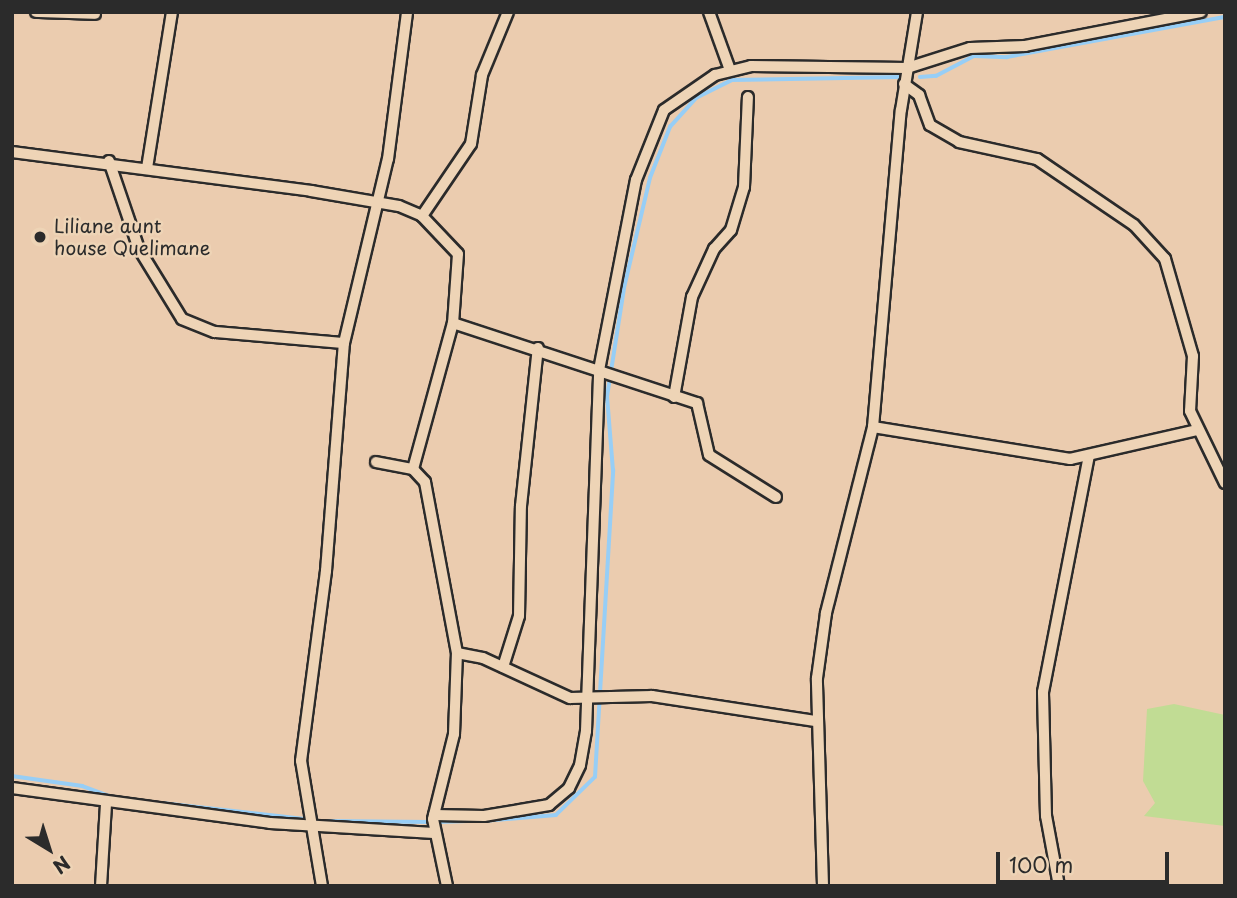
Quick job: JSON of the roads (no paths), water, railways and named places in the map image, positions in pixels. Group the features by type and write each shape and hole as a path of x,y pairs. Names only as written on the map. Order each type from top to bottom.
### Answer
{"street":[{"path":"36,12 95,14"},
{"path":"147,168 172,12"},
{"path":"322,886 315,828 304,803 301,761 326,571 344,344 388,159 407,12"},
{"path":"422,216 471,144 482,75 508,12"},
{"path":"709,12 730,70"},
{"path":"823,886 826,825 815,721 825,613 848,544 873,427 904,84 917,12"},
{"path":"12,788 106,804 315,828 433,824 549,805 569,788 580,765 592,701 606,372 618,259 650,134 680,95 730,70 907,68 970,48 1026,46 1201,12"},
{"path":"904,84 914,87 935,128 959,142 1037,159 1148,237 1171,268 1186,316 1193,356 1188,392 1198,430 1225,483"},
{"path":"674,397 692,297 703,266 731,230 744,187 748,97"},
{"path":"12,152 109,161 376,203 422,216 458,254 453,323 413,469"},
{"path":"109,161 139,249 182,319 215,332 344,344"},
{"path":"453,323 538,348 701,407 704,446 722,468 776,497"},
{"path":"503,667 519,616 521,506 538,348"},
{"path":"873,427 974,441 1031,457 1089,456 1198,430"},
{"path":"1059,886 1046,816 1043,692 1089,456"},
{"path":"376,462 413,469 425,482 457,653 454,734 433,824 447,886"},
{"path":"457,653 503,667 592,701 652,696 815,721"},
{"path":"101,886 106,804"}],"waterway":[{"path":"920,77 936,76 974,56 1007,57 1225,17"},
{"path":"483,821 556,815 595,777 613,471 607,397 624,288 650,178 670,127 696,98 732,80 900,77"},
{"path":"12,776 82,786 112,797"},
{"path":"162,803 304,819"},
{"path":"327,821 430,822"},
{"path":"437,822 475,821"}],"place":[{"name":"Liliane aunt house Quelimane","path":"40,237"}]}
